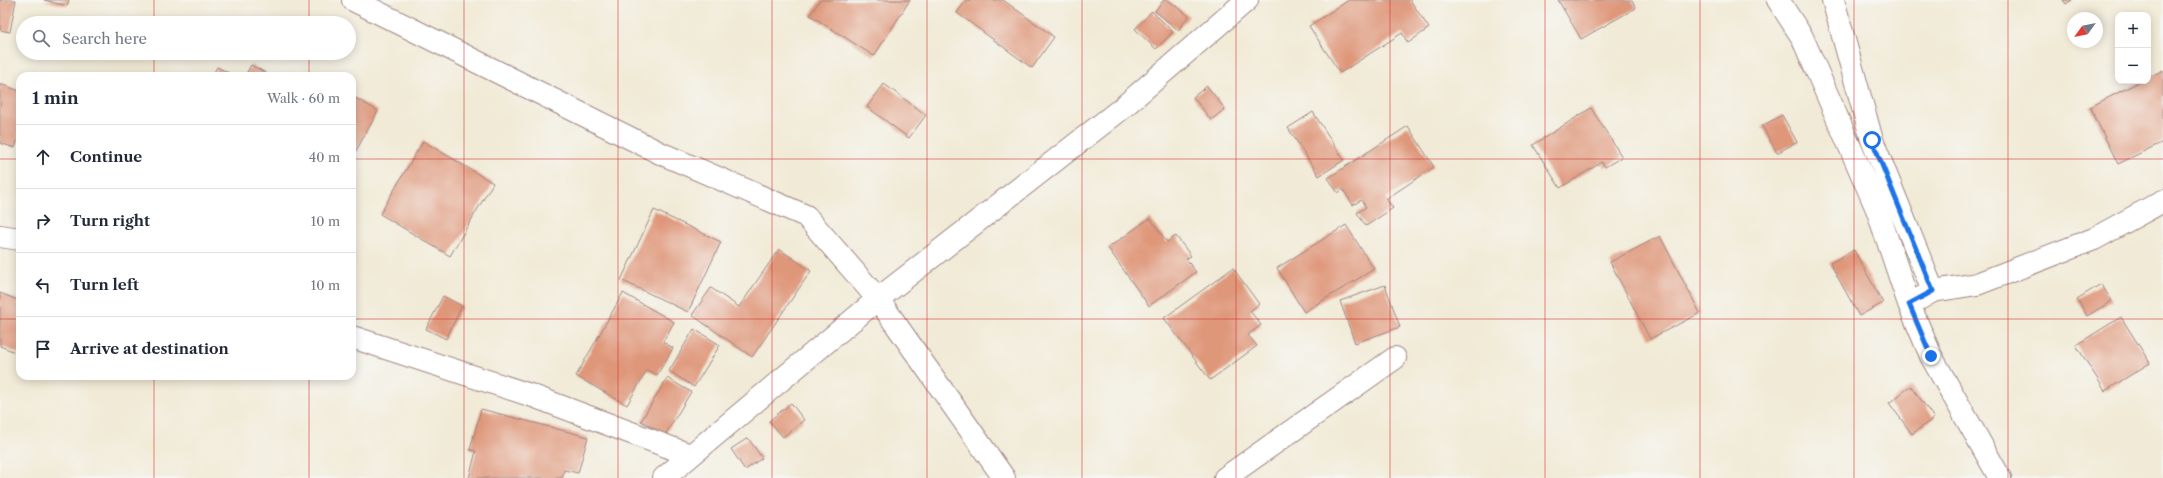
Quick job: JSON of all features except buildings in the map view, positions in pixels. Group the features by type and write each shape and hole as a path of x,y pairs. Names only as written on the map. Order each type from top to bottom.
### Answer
{"street":[{"path":"353,0 660,153 806,216 878,299 1004,478"},
{"path":"664,478 878,299 1121,109 1247,0"},
{"path":"1778,0 1802,37 1877,208 1909,304 1931,356 2000,478"},
{"path":"1833,0 1872,140 1933,291"},
{"path":"1909,304 1933,291 1985,281 2094,238 2163,201"},
{"path":"0,236 16,238"},
{"path":"356,338 533,396 690,456"},
{"path":"1225,478 1396,358"}],"route":[{"path":"1872,140 1933,291 1909,304 1931,356"}]}
